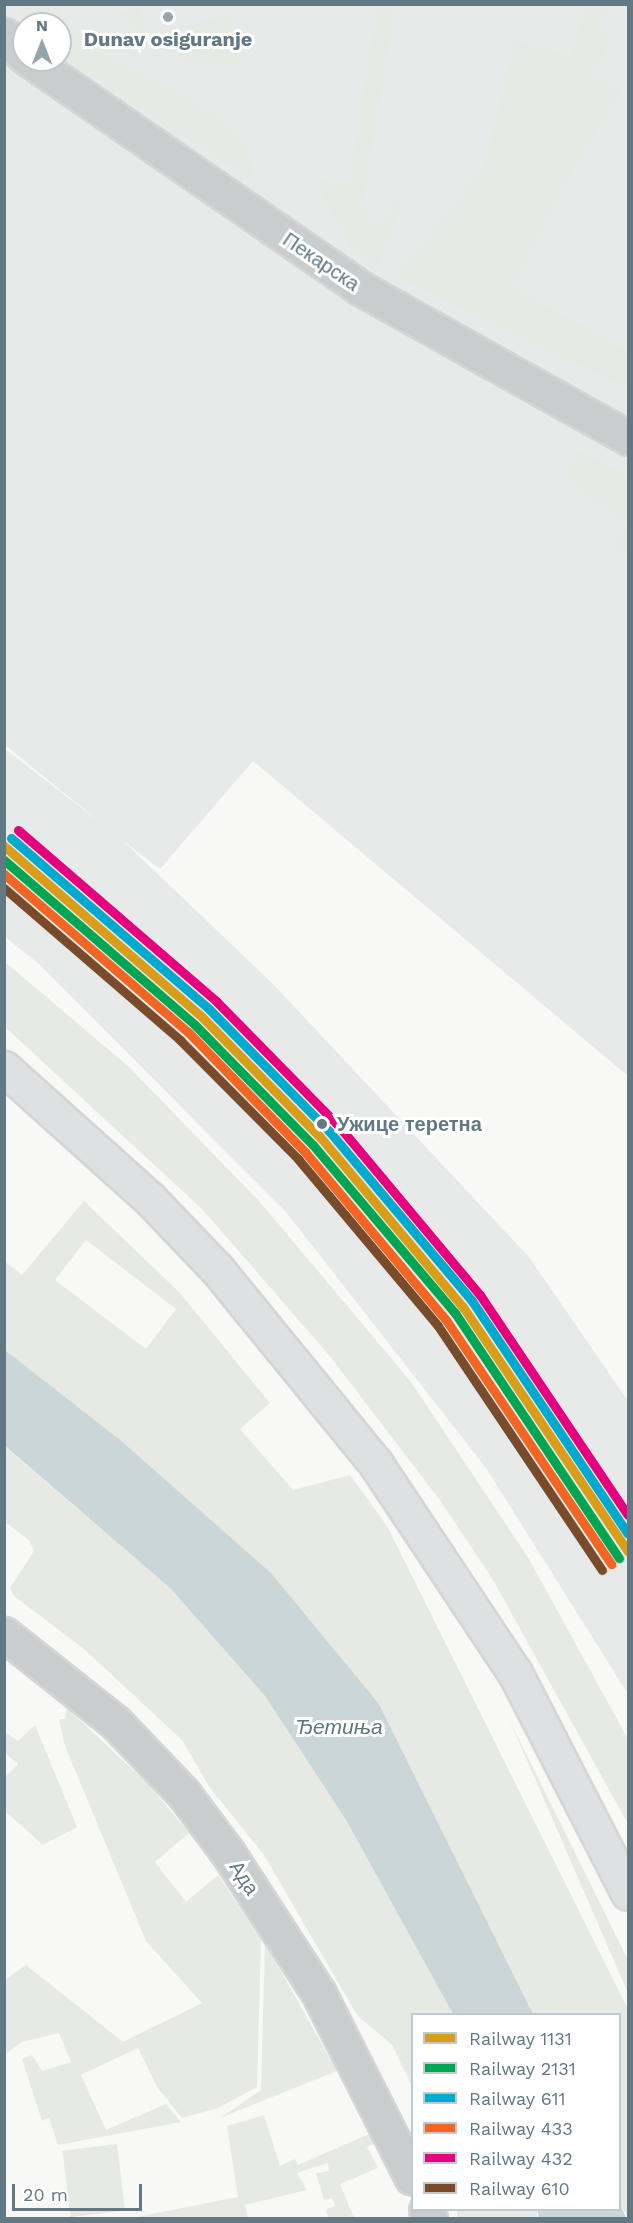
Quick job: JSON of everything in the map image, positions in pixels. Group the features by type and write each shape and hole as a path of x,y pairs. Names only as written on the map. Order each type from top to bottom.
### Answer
{"main road":[{"path":"4,1068 150,1199 217,1269 376,1464 514,1673 628,1893"}],"street":[{"name":"Пекарска","path":"47,72 360,288 628,438"},
{"name":"Ада","path":"4,1634 115,1722 184,1794 228,1853 318,1992 411,2176"}],"shaded area":[{"path":"586,4 610,5 597,25 614,36 592,74 621,91 564,185 512,287 628,351 628,389 396,276 485,166 514,41 571,56"},
{"path":"5,5 628,5 628,1076 253,761 160,869 122,840 273,984 529,1257 628,1401 628,1694 486,1468 286,1212 39,964 5,937 5,749 106,827 5,745"},
{"path":"17,5 53,5 59,12 21,12"},
{"path":"377,5 395,5 362,207 374,226 407,192 378,266 351,248 314,179 349,185"},
{"path":"140,8 146,32 231,16 236,33 245,31 244,57 231,65 185,62 117,14"},
{"path":"72,28 119,64 181,94 232,129 248,150 255,181 72,63"},
{"path":"579,450 628,477 628,556 614,544 627,526 565,475"},
{"path":"5,962 128,1066 260,1202 411,1382 529,1559 628,1739 628,1824 493,1580 439,1499 329,1355 202,1209 5,1027"},
{"path":"84,1201 179,1292 270,1403 240,1429 293,1490 350,1475 387,1526 628,2009 628,2218 621,2205 621,2013 533,2013 379,1704 119,1439 5,1350 4,1261 22,1275","holes":["86,1240 176,1309 146,1349 55,1280"]},
{"path":"4,1446 170,1588 265,1696 346,1820 452,2013 411,2013 411,2084 392,2045 357,2015 264,1855 210,1788 182,1740 84,1649 14,1596 10,1588 34,1551 29,1540 5,1522"},
{"path":"67,1708 149,1785 189,1833 155,1862 186,1902 218,1875 261,1938 257,2087 218,2108 182,2118 157,2087 138,2048 81,2075 106,2130 166,2104 181,2122 58,2145 49,2118 42,2121 22,2059 32,2055 42,2071 71,2062 59,2033 22,2042 5,2054 5,1980 26,1965 123,2042 202,2003 146,1941 65,1746 59,1719 65,1719"},
{"path":"509,1719 628,1960 628,1993"},
{"path":"35,1725 77,1827 43,1845 5,1811 5,1777 18,1764 5,1753 5,1732 18,1741"},
{"path":"265,1943 337,2071 220,2118 261,2090"},
{"path":"264,2115 280,2166 295,2159 298,2165 369,2134 375,2143 367,2147 378,2168 340,2184 354,2218 328,2218 326,2209 335,2206 332,2198 324,2200 316,2173 329,2171 328,2163 297,2173 307,2190 245,2205 248,2218 131,2218 238,2197 227,2126"},
{"path":"117,2144 125,2211 71,2217 62,2151"},
{"path":"457,2211 537,2211 537,2218 457,2218"}],"water":[{"name":"Ђетиња","path":"5,1350 119,1439 271,1573 379,1704 533,2013 452,2013 346,1820 265,1696 170,1588 5,1446"},
{"path":"621,2206 626,2218 539,2218 537,2211 621,2211"}],"rail line":[{"name":"432","path":"18,830 216,1001 337,1124 480,1295 628,1515"},
{"name":"611","path":"11,838 209,1009 329,1131 472,1301 628,1534"},
{"name":"1131","path":"4,846 202,1017 321,1138 463,1307 628,1552"},
{"name":"2131","path":"4,860 195,1025 313,1145 455,1313 619,1558"},
{"name":"433","path":"4,874 188,1032 305,1152 446,1320 611,1564"},
{"name":"610","path":"4,888 180,1040 298,1159 438,1326 602,1570"}],"place":[{"name":"Dunav osiguranje","path":"168,17"},
{"name":"Ужице теретна","path":"322,1124"}]}
